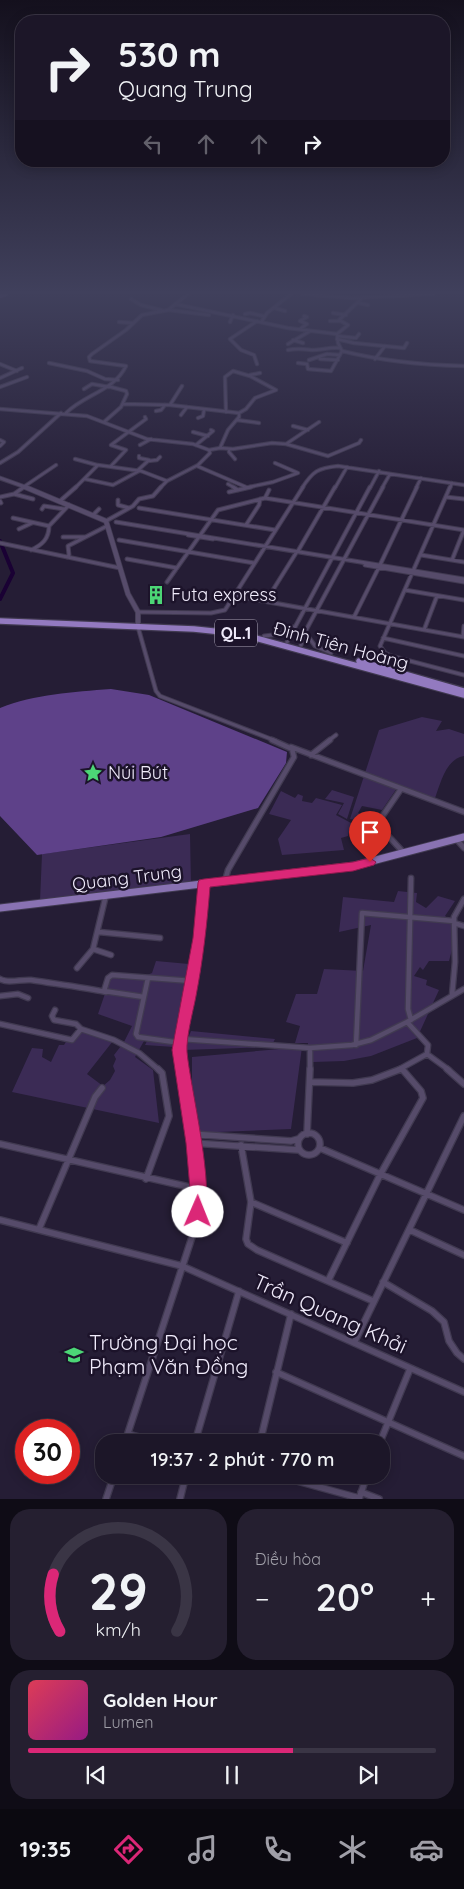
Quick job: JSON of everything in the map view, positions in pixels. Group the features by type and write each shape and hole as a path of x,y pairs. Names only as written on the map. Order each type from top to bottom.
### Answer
{"highway":[{"name":"Đinh Tiên Hoàng","path":"0,620 222,628 264,636 331,653 464,691"},
{"name":"Đinh Tiên Hoàng","path":"138,625 241,634 464,696"}],"main road":[{"name":"Quang Trung","path":"0,908 353,866 460,838"}],"street":[{"path":"0,364 17,371"},
{"path":"54,364 87,371 105,379 119,380"},
{"path":"66,413 86,398 110,387 122,378 126,366 112,364"},
{"path":"307,364 308,369 330,372 335,364"},
{"path":"419,364 464,366"},
{"path":"0,377 22,368"},
{"path":"123,404 165,405 204,410 226,412 239,413 246,409 248,404 257,397 276,391 250,375 234,371 225,376 226,412"},
{"path":"250,375 260,373"},
{"path":"0,387 27,377"},
{"path":"84,389 88,385 94,384 127,392 123,404 104,422"},
{"path":"170,406 182,386"},
{"path":"160,405 162,400"},
{"path":"156,411 161,410 165,405"},
{"path":"181,415 187,408"},
{"path":"0,409 87,416 150,439 196,445 210,451"},
{"path":"198,418 203,416 204,410"},
{"path":"0,463 14,456 48,427 61,413"},
{"path":"220,448 228,430 238,420 239,413"},
{"path":"106,450 146,420 145,417"},
{"path":"238,420 259,423"},
{"path":"286,444 319,422"},
{"path":"293,426 308,430"},
{"path":"196,445 213,431 211,430"},
{"path":"193,432 208,436"},
{"path":"140,445 150,439"},
{"path":"0,440 4,441 0,446"},
{"path":"66,557 69,555 68,546 78,542 129,508 139,499 157,494 167,481 187,469 197,466 214,449 228,450 272,443 286,444 330,456 359,443 361,440"},
{"path":"111,446 126,450 111,466"},
{"path":"228,450 235,459"},
{"path":"139,456 139,458 149,460 160,458"},
{"path":"75,459 97,465 138,471 167,481"},
{"path":"85,479 113,485 138,471 149,460"},
{"path":"229,492 277,481 298,473 275,463"},
{"path":"1,499 14,494 56,464"},
{"path":"60,501 85,479 97,465"},
{"path":"197,466 246,487"},
{"path":"138,612 221,612 225,610 308,477 315,470 332,466 347,467 464,484"},
{"path":"266,601 347,467"},
{"path":"287,642 379,471"},
{"path":"301,646 305,632 390,474"},
{"path":"0,478 24,486 107,522 265,546 464,580"},
{"path":"354,617 421,478"},
{"path":"452,483 389,623 380,648 385,654 464,675"},
{"path":"228,484 238,490"},
{"path":"266,498 269,490"},
{"path":"14,494 33,498"},
{"path":"446,496 464,499"},
{"path":"1,499 8,498"},
{"path":"167,582 221,508 266,498 464,530 452,560"},
{"path":"246,525 259,505 260,499"},
{"path":"118,500 118,505 129,508"},
{"path":"31,550 40,546 49,536 49,526 69,505"},
{"path":"42,509 44,506 64,509"},
{"path":"139,508 275,530"},
{"path":"94,515 99,509"},
{"path":"13,518 49,526"},
{"path":"107,522 128,594 138,612 138,625 156,691 160,696 464,812"},
{"path":"19,530 32,523"},
{"path":"62,537 85,537"},
{"path":"119,540 254,563"},
{"path":"0,543 120,568"},
{"path":"459,543 464,544"},
{"path":"420,555 464,562"},
{"path":"128,559 177,568"},
{"path":"405,590 464,600"},
{"path":"235,596 463,637 464,626"},
{"path":"424,630 437,596"},
{"path":"264,636 281,634 295,626"},
{"path":"305,632 315,646 331,653"},
{"path":"383,638 464,656"},
{"path":"311,754 336,735"},
{"path":"225,881 228,870 294,757 292,749 288,746"},
{"path":"401,789 377,824 404,854"},
{"path":"460,838 464,848"},
{"path":"411,878 409,1021 428,1045 427,1054"},
{"path":"128,1434 195,1227 198,1212 194,1143 191,1134 180,1050 200,938 204,883"},
{"path":"77,968 93,949 106,895"},
{"path":"452,995 455,962 454,922 464,899"},
{"path":"356,1044 361,915 365,912 409,916 454,922 464,926"},
{"path":"98,932 160,938"},
{"path":"93,949 111,955"},
{"path":"106,992 104,991 108,978 112,975 192,981"},
{"path":"148,978 136,1034 138,1038 310,1048 356,1044 371,1040 409,1021 464,989"},
{"path":"1,982 29,980 51,984 60,983 106,992 111,995 144,997"},
{"path":"0,996 18,994 25,995 28,998"},
{"path":"55,1010 53,1018 76,1024 81,1029 106,1037 139,1053 162,1073 169,1116 146,1179"},
{"path":"0,1024 72,1040 81,1029"},
{"path":"307,1134 310,1048"},
{"path":"310,1082 353,1083 372,1080 402,1069 427,1054"},
{"path":"427,1054 436,1059 464,1084"},
{"path":"328,1281 380,1176 423,1098 421,1091 402,1069"},
{"path":"39,1229 70,1160 95,1097 102,1088"},
{"path":"354,1343 464,1116"},
{"path":"191,1134 291,1141 307,1134 312,1134 320,1140 320,1148"},
{"path":"298,1139 297,1144 300,1150"},
{"path":"194,1143 300,1150 309,1154 320,1148"},
{"path":"0,1144 146,1179 198,1189"},
{"path":"241,1145 252,1202 246,1239 248,1244 257,1250 373,1302"},
{"path":"320,1148 380,1176 464,1210"},
{"path":"252,1202 346,1242"},
{"path":"0,1220 182,1266"},
{"path":"410,1230 464,1255"},
{"name":"Trần Quang Khải","path":"182,1266 464,1392"},
{"path":"383,1282 439,1317 447,1327 449,1341 457,1353 464,1359"},
{"path":"197,1434 239,1291"},
{"path":"262,1434 291,1314"},
{"path":"384,1434 410,1369"},
{"path":"276,1372 464,1456"},
{"path":"106,1499 111,1484"},
{"path":"180,1499 184,1484"},
{"path":"311,1484 379,1499"},
{"path":"360,1496 364,1484"}],"shaded area":[{"path":"111,689 149,695 287,752 286,763 258,808 161,837 37,855 0,816 0,708 40,697"},
{"path":"422,717 442,721 436,731 449,729 464,734 464,756 448,766 435,798 397,788 382,810 362,806 358,813 373,817 371,823 350,819 379,730"},
{"path":"332,790 354,797 347,819 338,814 344,803 325,799"},
{"path":"281,791 295,798 298,794 303,796 302,801 312,803 316,798 342,805 336,815 351,823 348,836 341,838 344,850 282,855 278,839 291,820 269,814"},
{"path":"190,834 191,885 40,901 42,854"},
{"path":"398,891 417,893 416,902 426,908 438,896 455,901 445,916 458,927 449,961 429,961 423,970 420,967 414,976 427,980 426,985 439,990 417,1038 371,1056 344,1061 313,1062 307,1054 308,1043 295,1043 300,1026 286,1022 296,994 317,994 324,969 363,971 371,925 339,932 343,897 394,902"},
{"path":"156,961 200,965 201,971 174,1047 145,1045 147,1041 144,1041 135,1057 153,1070 159,1123 12,1092 32,1048 43,1049 42,1057 51,1062 59,1045 64,1045 67,1040 82,1029 113,1041 87,1074 103,1086 110,1080 115,1071 113,1066 116,1059 114,1055 124,1042 132,1026 98,1014 111,976 147,975 152,973"},
{"path":"191,1031 275,1039 271,1047 183,1050"},
{"path":"302,1047 291,1129 192,1133 192,1057"}],"waterway":[{"path":"0,541 13,573 0,599"}],"place":[{"name":"Futa express","path":"156,595"},
{"name":"Núi Bút","path":"93,773"},
{"name":"Trường Đại học Phạm Văn Đồng","path":"74,1355"}],"route":[{"path":"198,1212 194,1143 191,1134 180,1050 200,938 204,883 353,866 370,862"}]}
